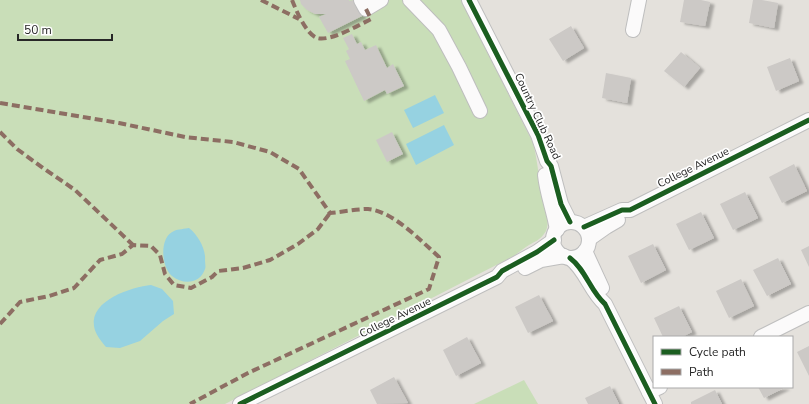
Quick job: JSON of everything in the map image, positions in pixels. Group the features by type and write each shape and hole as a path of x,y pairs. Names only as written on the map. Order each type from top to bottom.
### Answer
{"street":[{"path":"361,0 366,9 381,0"},
{"path":"410,0 439,30 480,111"},
{"name":"Country Club Road","path":"469,0 538,135 547,161 551,166 561,204 570,222"},
{"path":"633,30 639,0"},
{"name":"College Avenue","path":"586,239 626,216 630,210 809,120"},
{"name":"Country Club Road","path":"547,161 544,168 546,187 555,216 555,235"},
{"path":"605,304 605,296 580,224 570,222 561,225 555,235 556,247 559,253 567,257 581,269 599,299 605,304 655,394"},
{"name":"College Avenue","path":"240,404 497,277 502,271 537,252 555,235"},
{"path":"567,257 581,254 586,239"},
{"name":"College Avenue","path":"497,277 505,277 541,260 567,257"},
{"path":"763,336 809,313"}],"green space":[{"path":"0,0 461,0 533,143 548,217 547,229 541,238 525,247 514,256 225,404 0,404"},
{"path":"524,380 538,404 474,404"}],"water":[{"path":"435,95 444,113 413,128 404,110"},
{"path":"444,125 454,145 416,165 406,144"},
{"path":"189,228 198,238 203,247 205,269 199,278 191,282 186,282 176,279 168,272 163,252 166,239 169,234 176,230"},
{"path":"151,285 162,289 173,301 174,314 163,321 140,341 120,348 106,347 97,335 94,326 95,317 99,309 105,302 114,296 143,286"}],"building":[{"path":"300,0 354,0 362,16 328,33 319,17 326,14 315,14 307,10 301,4"},
{"path":"684,0 701,0 710,2 705,26 680,22"},
{"path":"753,0 778,3 774,28 749,23"},
{"path":"571,26 584,48 563,61 549,39"},
{"path":"352,34 357,44 361,42 365,50 376,45 387,68 393,64 404,86 387,94 385,90 364,101 345,61 350,59 346,51 349,49 343,38"},
{"path":"681,52 700,68 684,87 664,71"},
{"path":"790,58 799,81 776,91 767,67"},
{"path":"606,73 631,78 627,103 602,98"},
{"path":"392,132 403,154 387,162 376,140"},
{"path":"794,164 807,191 782,203 769,177"},
{"path":"745,192 758,218 733,230 720,204"},
{"path":"701,212 714,238 689,250 676,224"},
{"path":"653,244 666,270 641,283 628,256"},
{"path":"809,246 809,267 801,250"},
{"path":"778,258 791,284 767,296 753,270"},
{"path":"741,279 754,306 729,318 716,291"},
{"path":"539,295 553,321 528,333 515,307"},
{"path":"679,306 692,332 684,336 663,336 654,318"},
{"path":"467,337 481,363 456,376 443,350"},
{"path":"809,346 809,376 797,352"},
{"path":"394,377 408,403 377,404 370,390"},
{"path":"610,386 619,404 588,404 585,398"},
{"path":"759,388 784,388 764,398"},
{"path":"715,390 722,404 691,404 691,402"}],"marked path":[{"path":"261,0 299,19"},
{"path":"292,0 305,27 313,36 323,39 352,29 371,19 366,9"},
{"path":"0,103 119,123 185,137 233,142 270,152 299,169 330,213 368,209 387,215 415,235 439,257 429,289 248,373 190,404"},
{"path":"0,132 17,149 75,190 133,245"},
{"path":"0,324 20,302 49,296 74,288 100,260 122,254 133,245 151,246 160,255 165,274 174,285 191,288 212,277 218,271 243,268 270,260 298,244 318,229 330,213"}],"cycle path":[{"path":"469,0 538,135 547,161 551,166 561,204 570,222"},
{"path":"584,227 622,210 630,210 809,120"},
{"path":"240,404 497,277 502,271 537,252 554,240"},
{"path":"570,258 580,268 595,293 605,304 655,404"}]}
